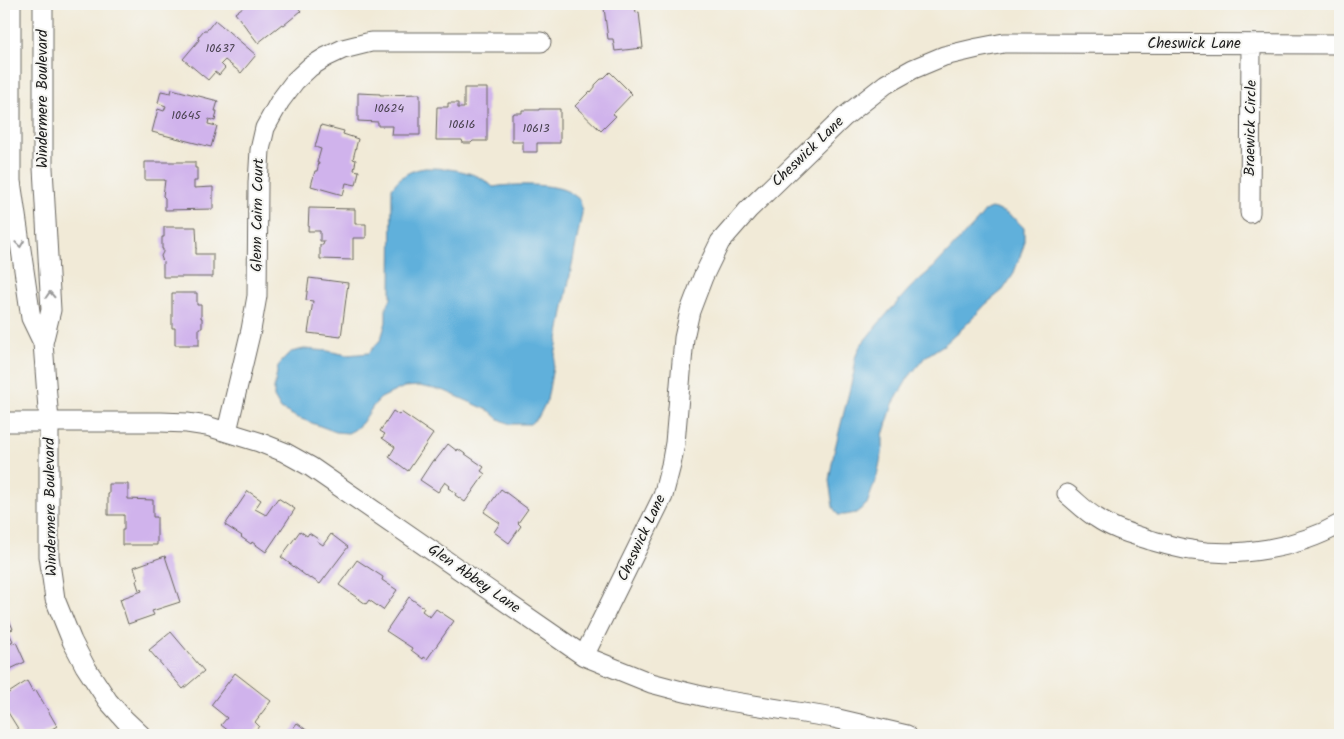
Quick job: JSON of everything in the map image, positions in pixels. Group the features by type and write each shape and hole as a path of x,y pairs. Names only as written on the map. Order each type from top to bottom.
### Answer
{"street":[{"name":"Windermere Boulevard","path":"11,4 11,182 31,318 42,343 50,422 50,556 56,599 72,641 85,666 108,701 124,720 142,735"},
{"name":"Windermere Boulevard","path":"42,343 51,310 43,168 43,4"},
{"name":"Glenn Cairn Court","path":"227,431 251,330 257,296 260,150 265,128 280,101 295,81 310,67 326,57 343,49 371,42 541,42"},
{"name":"Cheswick Lane","path":"584,656 664,496 675,443 684,338 690,311 703,277 720,242 748,210 844,117 886,84 906,73 944,56 1004,44 1340,44"},
{"name":"Braewick Circle","path":"1250,212 1251,44"},
{"name":"Glen Abbey Lane","path":"4,422 187,423 227,431 284,452 311,467 584,656 651,682 685,692 710,698 834,718 907,735"},
{"path":"1067,494 1097,518 1124,532 1164,544 1214,553 1262,550 1290,544 1340,524"}],"water":[{"path":"425,168 461,171 486,181 493,187 526,185 558,188 570,192 580,200 582,213 547,400 539,416 530,424 510,424 499,419 490,411 445,391 419,386 404,387 381,398 362,423 348,433 336,432 296,417 281,409 274,397 278,366 291,352 304,349 347,355 369,353 381,339 386,322 386,309 391,298 392,188 406,174"},
{"path":"991,208 1009,215 1024,228 1024,245 1013,275 1003,290 945,344 925,357 908,378 893,404 883,435 883,448 877,476 867,504 856,513 838,515 833,507 829,480 854,372 855,358 860,346 910,288 934,267 986,210"}],"building":[{"path":"247,4 295,4 301,11 258,43 235,13"},
{"path":"635,4 636,13 639,12 643,48 615,51 613,39 608,39 604,8"},
{"path":"215,20 256,55 241,73 225,60 221,64 225,68 219,75 215,72 208,80 183,59 199,40 198,37"},
{"path":"610,72 632,94 613,114 616,116 601,131 575,106"},
{"path":"464,88 487,88 487,141 463,143 462,140 436,140 437,107 448,107 448,103 458,103 458,108 464,108"},
{"path":"172,89 218,101 215,121 209,119 208,124 217,126 211,147 152,132 158,109 164,111 166,106 158,103 161,91 171,93"},
{"path":"358,93 380,95 420,94 420,135 392,135 393,126 378,126 378,122 358,121"},
{"path":"560,109 560,143 537,143 537,152 523,152 523,142 512,142 512,114 522,113 522,110"},
{"path":"321,125 344,131 343,134 358,139 353,159 356,160 354,170 359,171 356,185 346,183 343,195 311,186 319,163 317,163 321,149 315,147"},
{"path":"145,162 195,162 197,181 194,181 194,188 213,187 213,209 165,210 165,198 163,196 165,180 145,180"},
{"path":"309,208 355,209 355,224 366,224 366,238 353,238 353,260 320,259 320,245 323,245 324,241 320,241 320,231 308,231"},
{"path":"164,227 196,227 196,254 213,254 213,277 163,277 161,256 163,252 162,237 164,237"},
{"path":"309,278 348,283 341,337 308,333 313,301 306,300"},
{"path":"172,293 197,293 197,305 201,305 202,318 202,328 199,328 199,345 175,345 175,328 172,328"},
{"path":"393,411 399,415 401,412 433,434 408,471 389,457 395,447 382,438 385,434 380,431"},
{"path":"448,444 484,467 481,471 485,474 465,502 448,488 450,486 445,482 438,492 420,480 433,460 435,461"},
{"path":"109,484 128,484 128,499 153,500 153,517 157,517 157,545 122,545 124,515 108,515"},
{"path":"501,489 528,509 518,523 521,526 509,543 494,532 500,523 484,512"},
{"path":"248,491 261,500 255,509 266,515 278,498 295,509 266,552 252,542 251,544 225,525"},
{"path":"300,531 307,536 309,533 323,545 331,534 348,547 320,584 310,579 281,557"},
{"path":"165,556 180,602 152,611 154,615 128,624 120,599 142,591 141,589 139,590 136,581 138,580 134,567"},
{"path":"357,560 383,577 382,580 397,590 383,610 369,600 366,604 339,585"},
{"path":"409,597 424,608 422,611 430,617 436,609 454,621 427,659 424,657 423,659 411,650 412,648 386,631"},
{"path":"6,613 13,629 8,631 13,641 11,642 12,644 16,642 25,662 4,672 4,614"},
{"path":"171,632 204,671 183,689 149,650"},
{"path":"235,673 271,701 255,722 259,726 252,735 234,735 221,725 227,718 211,705"},
{"path":"27,681 33,692 36,690 57,726 42,735 22,735 4,706 4,696"},
{"path":"297,723 313,735 288,735"}]}
